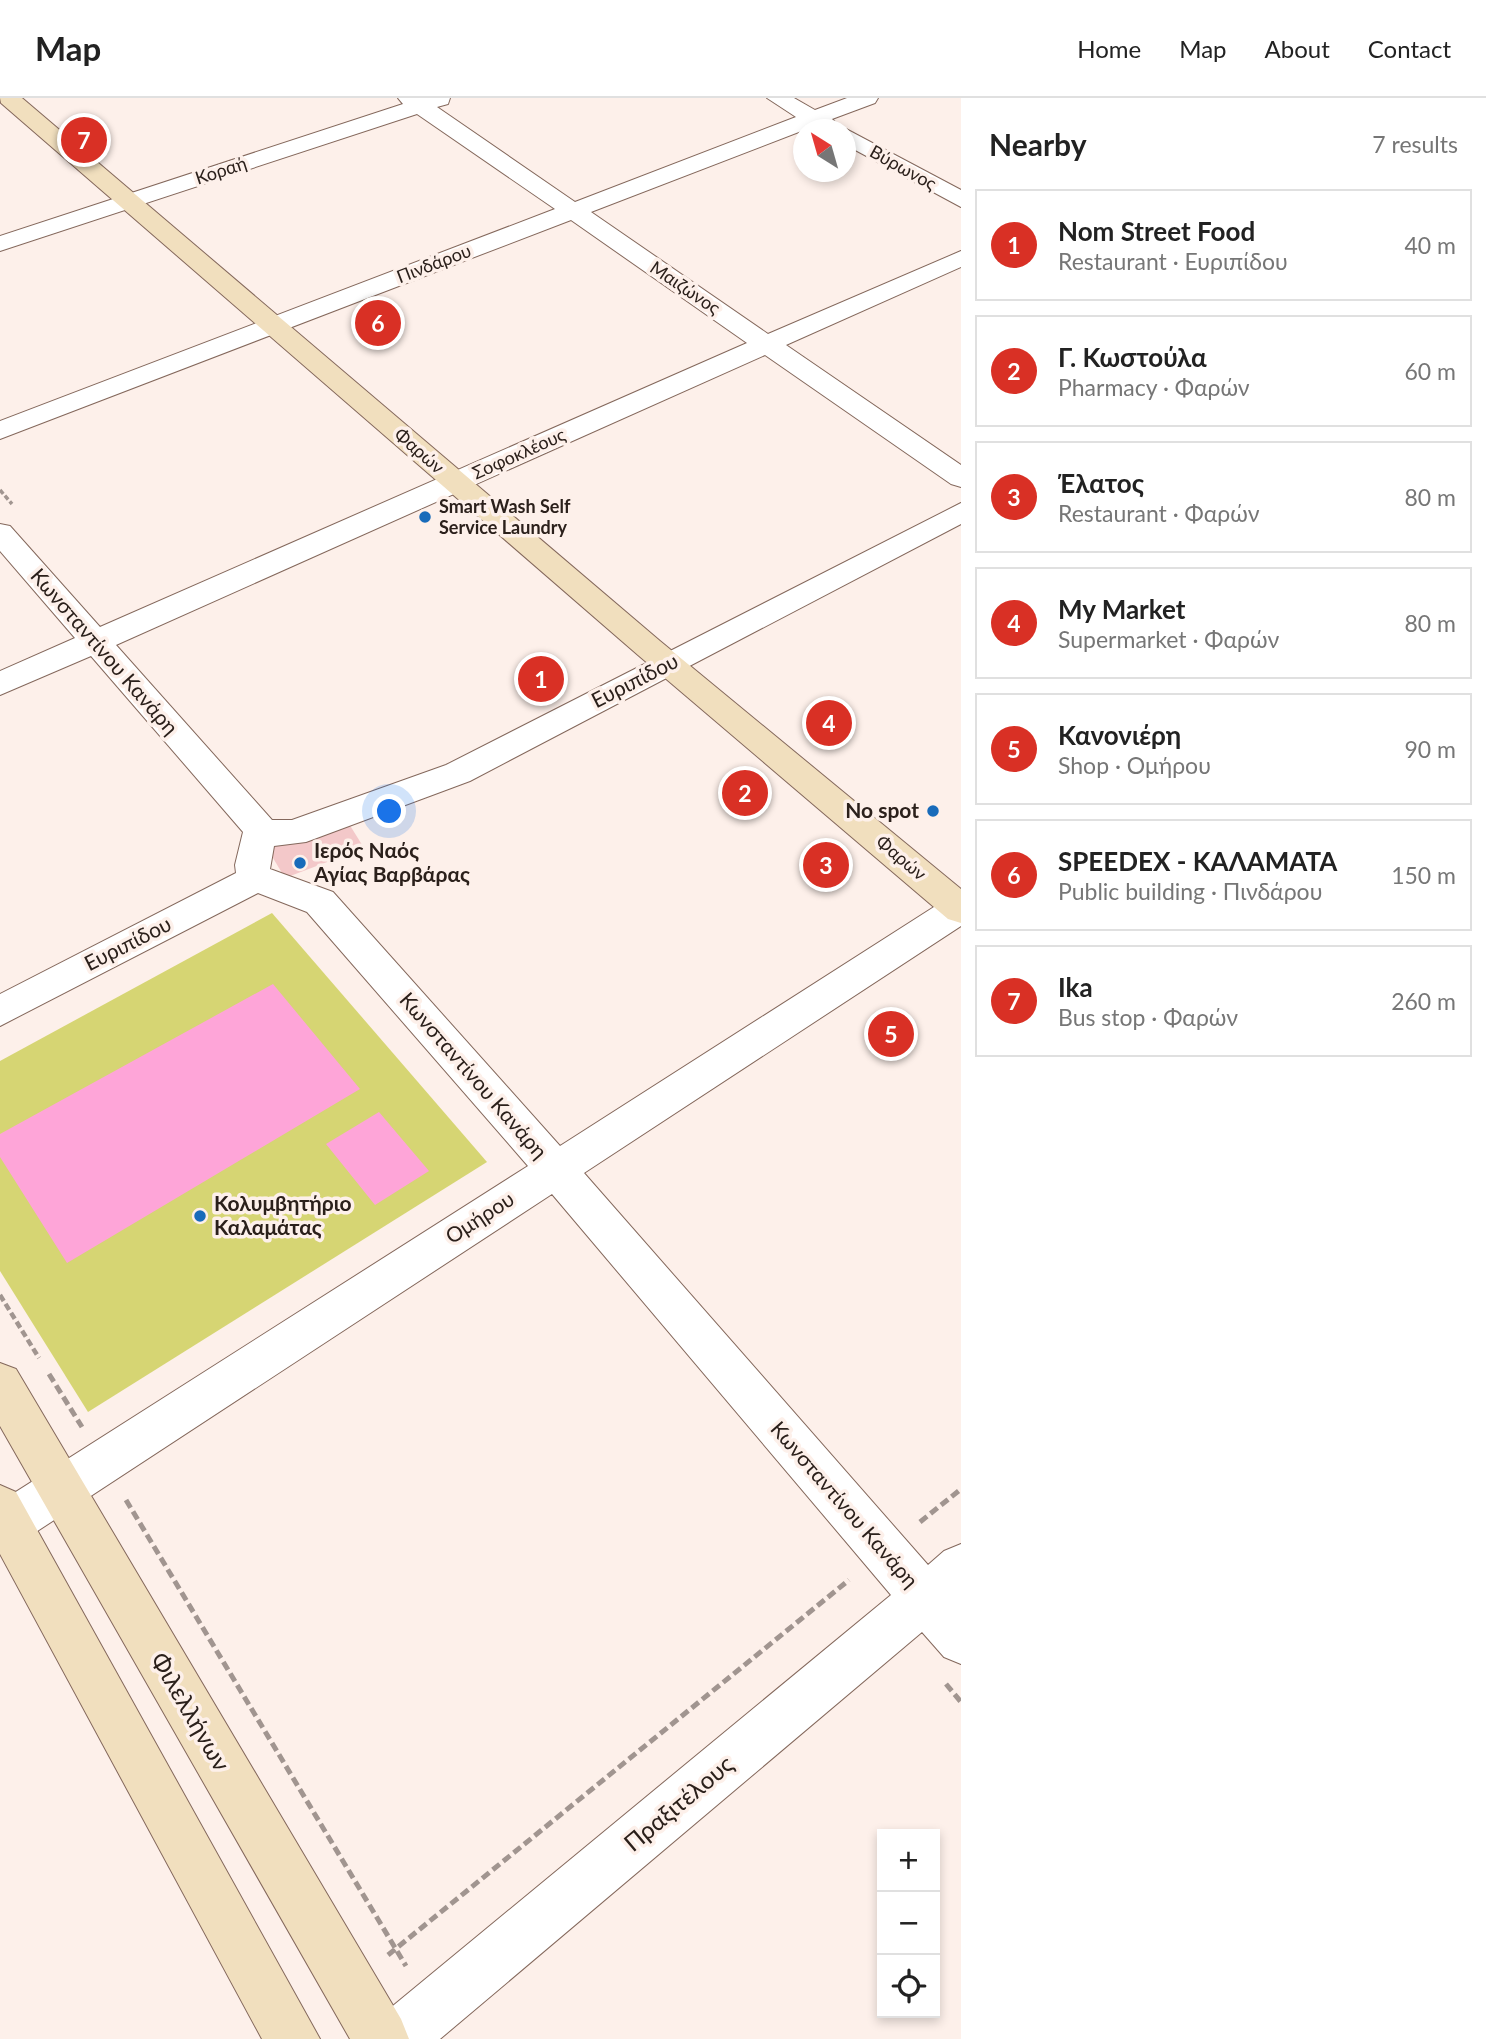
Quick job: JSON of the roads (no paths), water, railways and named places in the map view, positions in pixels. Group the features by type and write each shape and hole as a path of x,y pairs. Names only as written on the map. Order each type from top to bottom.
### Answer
{"main road":[{"name":"Φαρών","path":"9,98 668,664 961,908"},
{"name":"Φιλελλήνων","path":"0,1384 382,2039"},
{"path":"3,1520 292,2039"}],"street":[{"path":"778,98 815,119"},
{"name":"Πινδάρου","path":"832,119 867,98"},
{"name":"Κοραή","path":"0,244 424,100"},
{"name":"Μαιζώνος","path":"424,100 573,211 961,478"},
{"name":"Πινδάρου","path":"0,430 573,211 793,135"},
{"name":"Βύρωνος","path":"856,142 961,200"},
{"name":"Σοφοκλέους","path":"0,684 961,258"},
{"name":"Ευριπίδου","path":"261,830 280,835 294,833 431,784 961,512"},
{"name":"Κωνσταντίνου Κανάρη","path":"0,533 261,830"},
{"path":"257,878 252,865 261,830"},
{"name":"Κωνσταντίνου Κανάρη","path":"257,878 272,886 308,895 320,902 556,1170 884,1552 943,1584 961,1640"},
{"name":"Ευριπίδου","path":"0,1011 257,878"},
{"name":"Ομήρου","path":"3,1520 61,1489 961,908"},
{"name":"Πραξιτέλους","path":"415,2024 943,1584"}],"place":[{"name":"Ika","path":"84,140"},
{"name":"SPEEDEX - ΚΑΛΑΜΑΤΑ","path":"378,323"},
{"name":"Smart Wash Self Service Laundry","path":"425,517"},
{"name":"Nom Street Food","path":"541,679"},
{"name":"My Market","path":"829,723"},
{"name":"Γ. Κωστούλα","path":"745,793"},
{"name":"No spot","path":"933,811"},
{"name":"Ιερός Ναός Αγίας Βαρβάρας","path":"300,863"},
{"name":"Έλατος","path":"826,865"},
{"name":"Κανονιέρη","path":"891,1034"},
{"name":"Κολυμβητήριο Καλαμάτας","path":"200,1216"}]}
